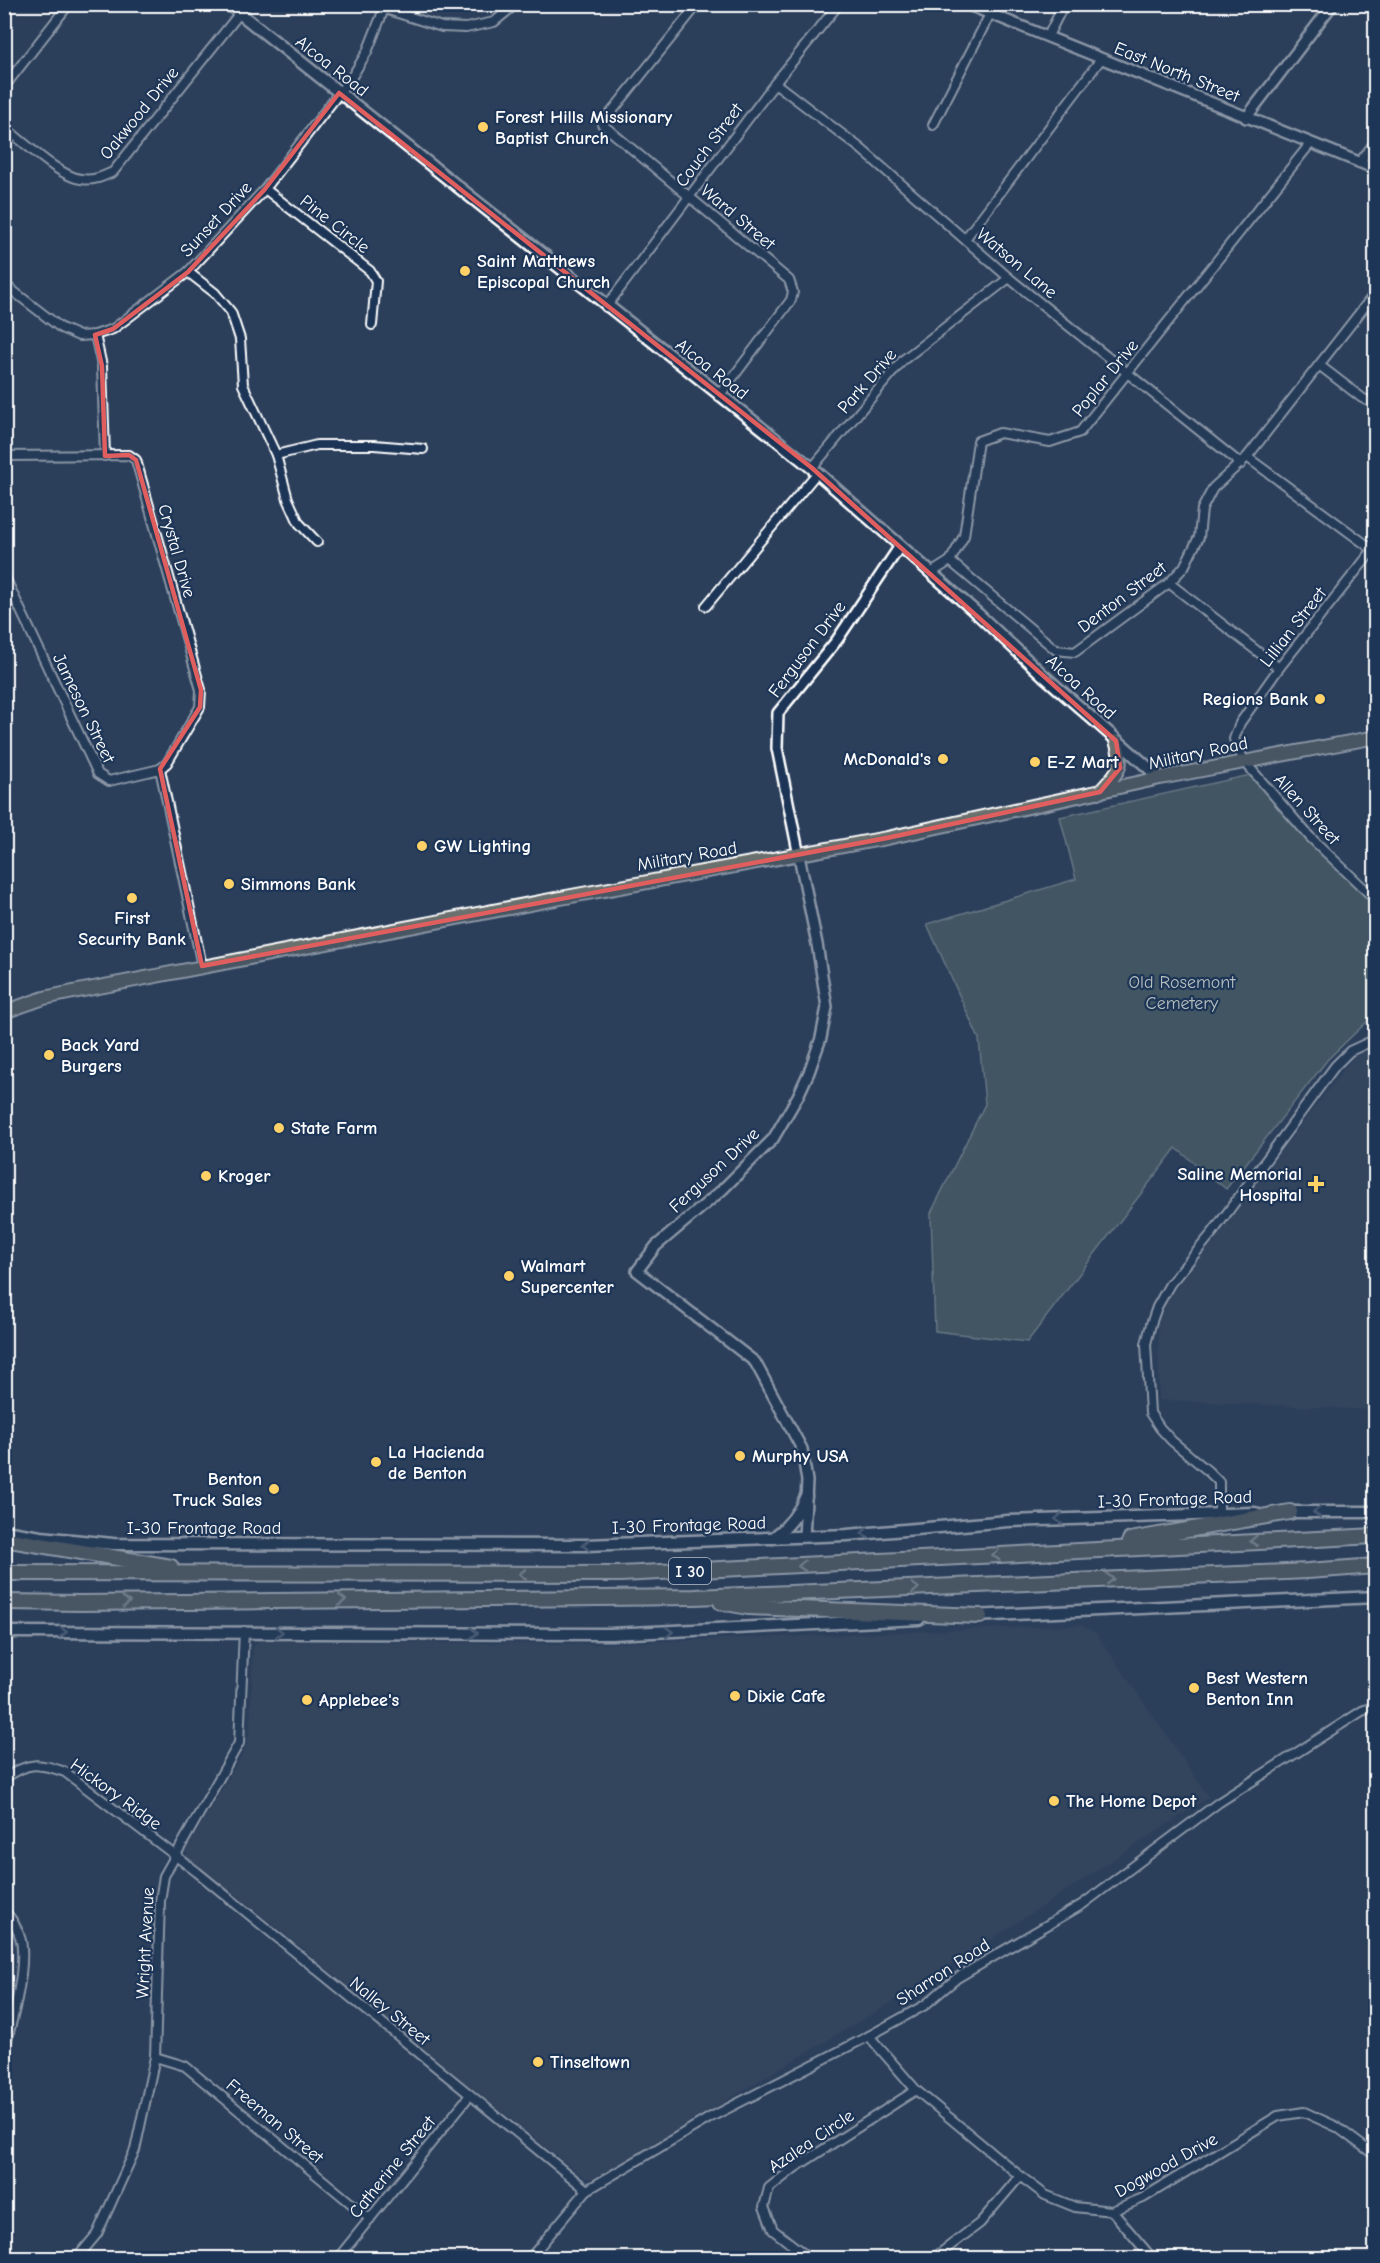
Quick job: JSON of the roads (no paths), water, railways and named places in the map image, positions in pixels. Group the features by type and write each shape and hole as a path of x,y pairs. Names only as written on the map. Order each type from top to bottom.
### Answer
{"highway":[{"path":"1077,1550 1290,1512"},
{"name":"I 30","path":"4,1573 620,1574 1376,1536"},
{"path":"4,1539 212,1574"},
{"name":"I 30","path":"4,1602 695,1597 1376,1566"},
{"path":"695,1597 748,1607 980,1616"}],"main road":[{"name":"Alcoa Road","path":"228,4 814,471 980,615 1116,741 1160,778"},
{"name":"Military Road","path":"4,1012 44,998 202,966 800,855 1160,778 1376,737"},
{"path":"1100,792 1120,768 1122,758 1116,741"},
{"path":"773,1538 790,1523 803,1505 806,1496"},
{"name":"I-30 Frontage Road","path":"4,1531 41,1538 112,1544 586,1545 804,1537 1008,1521 1290,1512 1376,1512"},
{"path":"4,1632 638,1634 1376,1597"}],"street":[{"path":"4,87 69,4"},
{"name":"Oakwood Drive","path":"4,127 66,175 81,179 99,179 112,172 247,4"},
{"path":"386,7 442,27 466,28 494,22 516,4"},
{"name":"Ward Street","path":"698,4 602,124 789,280 794,292 791,300 719,396"},
{"name":"Couch Street","path":"606,307 776,82 839,4"},
{"name":"East North Street","path":"966,4 1376,169"},
{"path":"1048,36 1065,4"},
{"path":"1246,118 1333,4"},
{"name":"Sunset Drive","path":"95,335 113,329 188,272 266,189 353,75 367,52 386,7"},
{"path":"933,125 990,14"},
{"path":"965,239 1101,59"},
{"name":"Watson Lane","path":"776,82 860,148 1010,278 1127,374 1244,460 1374,549"},
{"path":"1359,163 1376,141"},
{"name":"Poplar Drive","path":"931,573 950,561 964,536 978,441 1000,433 1050,442 1080,432 1310,144"},
{"name":"Pine Circle","path":"266,189 370,271 376,281 372,325"},
{"path":"188,272 215,294 231,312 240,339 243,385 276,455 288,499 300,523 317,542"},
{"name":"Park Drive","path":"706,606 903,360 1010,278"},
{"path":"4,284 61,328 79,336 95,335 102,366 105,456"},
{"name":"Denton Street","path":"950,561 1056,650 1075,652 1169,583 1184,567 1199,537 1202,509 1214,488 1244,460 1376,292"},
{"path":"1319,365 1362,398 1376,405"},
{"path":"276,455 317,445 374,445 423,449"},
{"name":"Crystal Drive","path":"4,456 129,455 136,460 201,690 200,707 167,763 160,769"},
{"name":"Ferguson Drive","path":"804,1537 807,1481 802,1449 755,1362 637,1270 656,1246 722,1190 773,1139 809,1072 821,1038 827,1007 800,855 777,748 778,713 837,640 900,546"},
{"name":"Lillian Street","path":"1244,761 1234,740 1240,723 1279,668 1374,549"},
{"name":"Jameson Street","path":"4,576 98,774 109,781 160,769"},
{"path":"1169,583 1279,668"},
{"name":"Allen Street","path":"1244,761 1310,837 1376,900"},
{"path":"160,769 202,966"},
{"path":"1219,1514 1219,1482 1172,1441 1150,1413 1146,1344 1156,1307 1170,1284 1213,1232 1335,1066 1350,1051 1376,1039"},
{"name":"Wright Avenue","path":"77,2259 97,2234 135,2150 155,2057 160,1901 164,1876 239,1743 244,1631"},
{"name":"Sharron Road","path":"530,2259 587,2190 711,2117 925,2005 966,1973 1083,1904 1218,1803 1362,1711 1376,1706"},
{"name":"Hickory Ridge","path":"4,1779 18,1769 40,1764 65,1773 174,1856"},
{"name":"Nalley Street","path":"174,1856 197,1872 587,2190"},
{"path":"4,1911 12,1918 22,1947 18,1990 4,2051"},
{"name":"Dogwood Drive","path":"869,2036 916,2090 1020,2176 1045,2195 1076,2207 1112,2211 1143,2198 1278,2116 1304,2112 1337,2127 1376,2156"},
{"name":"Freeman Street","path":"155,2057 185,2066 370,2219"},
{"name":"Azalea Circle","path":"809,2259 773,2230 764,2207 769,2188 794,2169 916,2090"},
{"name":"Catherine Street","path":"338,2259 470,2095"},
{"path":"934,2259 980,2223 1020,2176"},
{"path":"1112,2211 1152,2259"}],"place":[{"name":"Forest Hills Missionary Baptist Church","path":"483,127"},
{"name":"Saint Matthews Episcopal Church","path":"465,271"},
{"name":"Regions Bank","path":"1320,699"},
{"name":"McDonald's","path":"943,759"},
{"name":"E-Z Mart","path":"1035,762"},
{"name":"GW Lighting","path":"422,846"},
{"name":"Simmons Bank","path":"229,884"},
{"name":"First Security Bank","path":"132,898"},
{"name":"Back Yard Burgers","path":"49,1055"},
{"name":"State Farm","path":"279,1128"},
{"name":"Kroger","path":"206,1176"},
{"name":"Saline Memorial Hospital","path":"1316,1184"},
{"name":"Walmart Supercenter","path":"509,1276"},
{"name":"Murphy USA","path":"740,1456"},
{"name":"La Hacienda de Benton","path":"376,1462"},
{"name":"Benton Truck Sales","path":"274,1489"},
{"name":"Best Western Benton Inn","path":"1194,1688"},
{"name":"Dixie Cafe","path":"735,1696"},
{"name":"Applebee's","path":"307,1700"},
{"name":"The Home Depot","path":"1054,1801"},
{"name":"Tinseltown","path":"538,2062"}],"park label":[{"name":"Old Rosemont Cemetery","path":"1182,992"}]}
